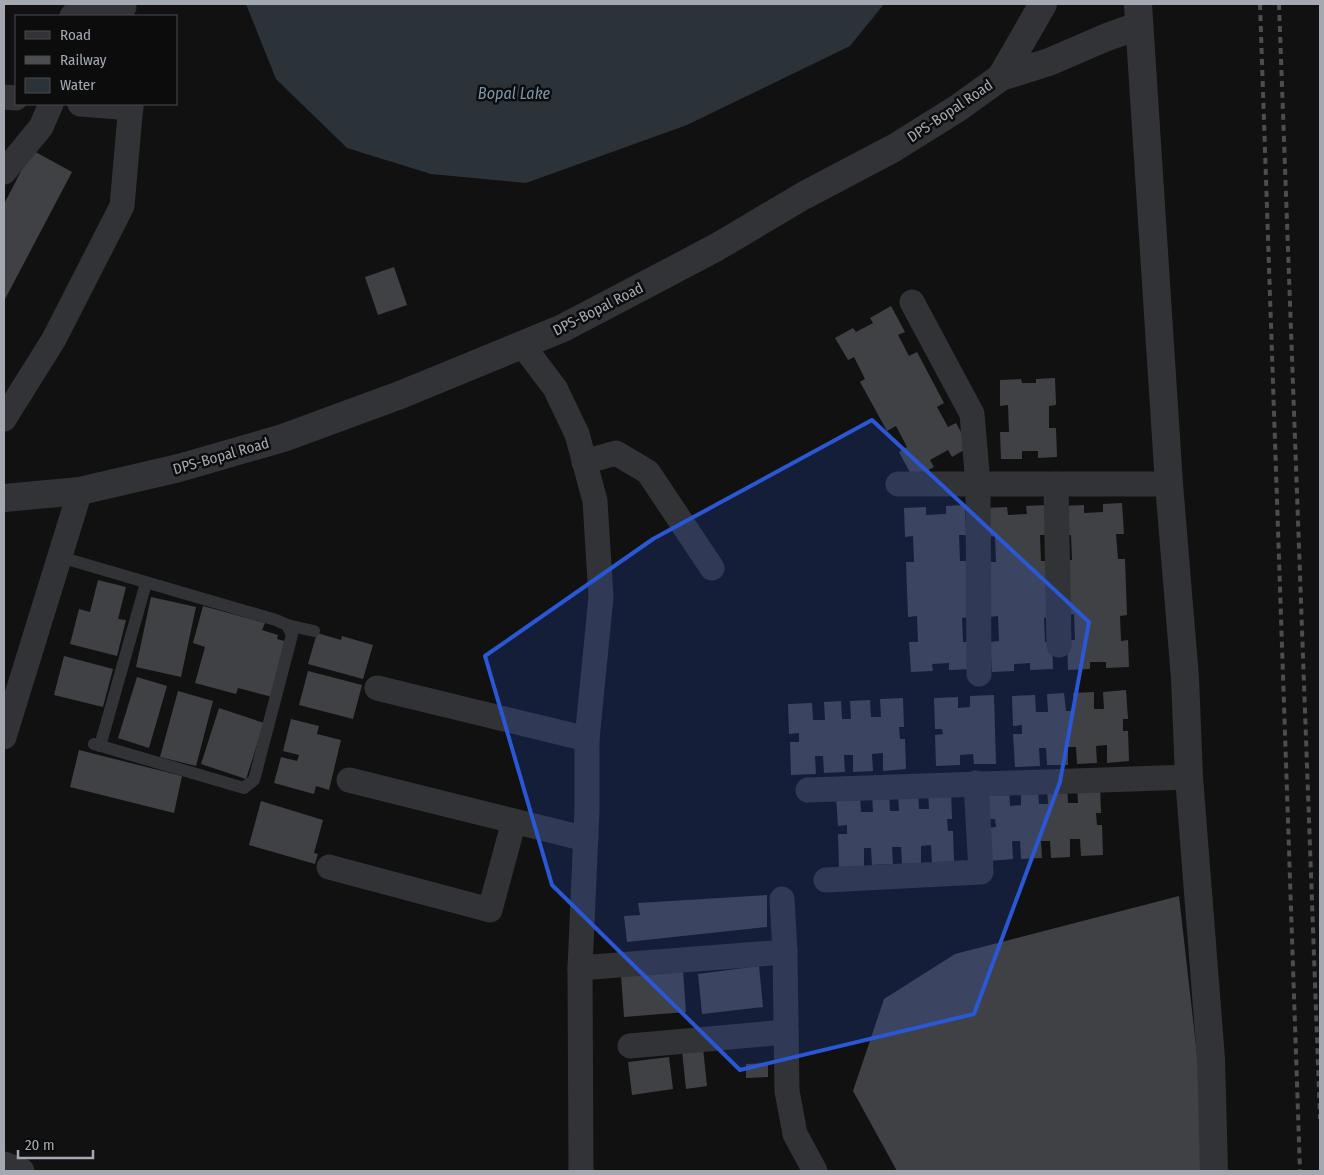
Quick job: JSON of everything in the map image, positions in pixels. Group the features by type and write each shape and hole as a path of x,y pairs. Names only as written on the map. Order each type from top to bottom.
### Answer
{"street":[{"name":"DPS-Bopal Road","path":"4,498 80,491 178,468 283,438 523,346 563,328 718,247 803,196 894,148 958,108 1001,77 1042,4"},
{"path":"73,15 77,10 86,6 125,9"},
{"path":"1001,77 1049,62 1107,37 1138,15"},
{"path":"1138,15 1169,484 1184,678 1189,777 1211,1059 1214,1171"},
{"path":"4,172 41,127 51,105"},
{"path":"4,419 54,339 122,206 131,106 106,105"},
{"path":"912,302 972,414 978,484 979,674"},
{"path":"523,346 555,388 577,434 594,501 600,597 587,739 586,839 580,968 581,1171"},
{"path":"584,462 616,453 648,472 712,568"},
{"path":"898,484 1169,484"},
{"path":"1056,484 1059,646"},
{"path":"4,738 80,491"},
{"path":"377,688 587,739"},
{"path":"808,790 1189,777"},
{"path":"349,780 586,839"},
{"path":"826,880 981,872 976,783"},
{"path":"330,867 490,910 514,821"},
{"path":"782,900 785,952 787,1091 795,1134 814,1171"},
{"path":"580,968 785,952"},
{"path":"630,1046 786,1032"},
{"path":"4,1164 22,1171"}],"lane":[{"path":"60,557 314,632"},
{"path":"146,583 97,745 244,788 254,780 290,648 292,635 286,625"}],"highlighted area":[{"path":"872,420 1089,622 1060,782 974,1014 740,1070 552,885 485,656 653,539"}],"water":[{"name":"Bopal Lake","path":"246,4 884,4 850,46 687,125 526,183 431,174 347,148 276,79"}],"building":[{"path":"32,150 72,172 4,301 4,204"},
{"path":"394,267 407,305 378,315 365,277"},
{"path":"891,306 905,332 898,335 909,356 917,352 944,403 937,407 948,427 956,423 969,447 952,457 948,450 930,460 934,467 913,478 899,452 907,447 896,426 887,431 860,382 865,379 854,357 848,360 835,338 853,328 856,332 873,323 870,318"},
{"path":"1055,378 1056,405 1049,406 1049,428 1056,428 1057,457 1038,458 1038,451 1022,451 1022,459 1001,459 1000,432 1009,432 1008,405 1000,406 1000,380 1021,379 1022,383 1036,383 1036,379"},
{"path":"1122,503 1124,534 1116,534 1118,559 1125,559 1127,615 1120,616 1121,641 1128,640 1129,667 1106,668 1106,662 1090,662 1090,669 1068,670 1067,640 1075,640 1074,614 1066,615 1063,560 1072,560 1071,535 1062,535 1061,506 1084,505 1084,513 1103,512 1103,504"},
{"path":"965,505 966,535 959,535 960,561 967,561 970,617 962,618 963,642 971,642 972,669 949,670 949,663 932,664 933,671 911,672 909,642 918,642 917,616 908,617 906,562 914,562 913,536 905,537 904,508 926,507 926,515 946,514 946,506"},
{"path":"1046,505 1048,535 1040,535 1041,561 1049,561 1051,617 1044,618 1045,642 1052,642 1053,669 1030,670 1030,663 1014,664 1014,671 992,672 990,642 999,641 998,616 989,617 987,562 996,562 995,536 986,537 985,508 1007,507 1008,515 1027,514 1026,506"},
{"path":"98,580 126,587 118,619 126,620 117,656 70,644 79,609 90,612"},
{"path":"151,597 196,607 181,677 136,667"},
{"path":"203,606 265,623 262,630 278,635 277,639 288,642 272,697 238,688 236,694 195,683 205,647 193,643"},
{"path":"317,633 341,640 342,636 373,645 363,679 308,664"},
{"path":"64,656 113,669 103,707 54,695"},
{"path":"308,671 362,685 353,719 299,705"},
{"path":"137,677 167,686 149,748 118,738"},
{"path":"1126,690 1128,719 1123,719 1123,731 1128,731 1129,761 1107,763 1107,745 1096,746 1097,763 1077,764 1076,747 1068,747 1068,765 1047,765 1046,748 1039,748 1040,766 1015,767 1013,734 1022,734 1022,725 1013,726 1012,696 1035,695 1036,712 1048,712 1047,694 1064,693 1066,711 1074,711 1073,693 1094,692 1094,709 1104,709 1103,692"},
{"path":"178,691 213,701 196,766 160,757"},
{"path":"994,695 996,764 974,764 973,754 960,755 960,765 936,766 935,735 943,734 942,729 935,729 934,698 958,697 958,708 970,707 970,696"},
{"path":"903,698 904,727 899,727 900,739 905,739 906,769 883,771 883,753 872,754 873,771 853,772 853,755 844,755 845,772 824,773 823,756 815,756 816,774 791,775 790,742 799,742 799,733 789,734 788,704 812,703 813,720 825,720 824,702 841,701 842,719 851,719 850,701 870,700 871,717 881,717 880,699"},
{"path":"219,708 264,723 246,779 201,764"},
{"path":"291,719 319,726 317,734 341,740 329,790 316,786 314,794 274,783 281,757 297,761 299,755 283,751"},
{"path":"79,750 182,776 174,813 70,787"},
{"path":"1100,784 1101,813 1096,813 1097,825 1102,825 1103,855 1081,856 1080,839 1070,839 1070,857 1051,858 1050,841 1041,841 1042,858 1021,859 1020,841 1012,841 1013,859 988,861 987,828 996,827 995,819 987,819 985,789 1009,788 1010,806 1021,805 1021,788 1038,787 1039,804 1048,804 1047,787 1067,785 1068,803 1078,803 1077,785"},
{"path":"951,790 952,819 947,819 948,831 953,831 954,861 932,863 931,845 921,846 921,863 902,864 901,847 892,847 893,864 872,865 871,848 864,848 864,866 839,867 838,834 847,834 847,825 838,826 836,796 860,795 861,812 873,812 872,794 889,793 890,811 899,811 898,793 918,792 919,809 929,809 928,791"},
{"path":"261,801 323,820 314,853 318,854 315,864 249,845"},
{"path":"767,895 767,927 627,942 624,916 640,915 638,903"},
{"path":"1179,896 1205,1125 1202,1171 897,1171 853,1091 884,999 955,954"},
{"path":"759,966 763,1007 702,1014 698,974"},
{"path":"683,971 686,1012 624,1017 621,976"},
{"path":"703,1048 707,1086 686,1089 682,1051"},
{"path":"669,1057 673,1089 632,1095 628,1062"},
{"path":"768,1063 768,1077 746,1078 746,1064"}],"railway":[{"path":"1260,4 1300,1171"},
{"path":"1279,4 1320,1119"}]}
